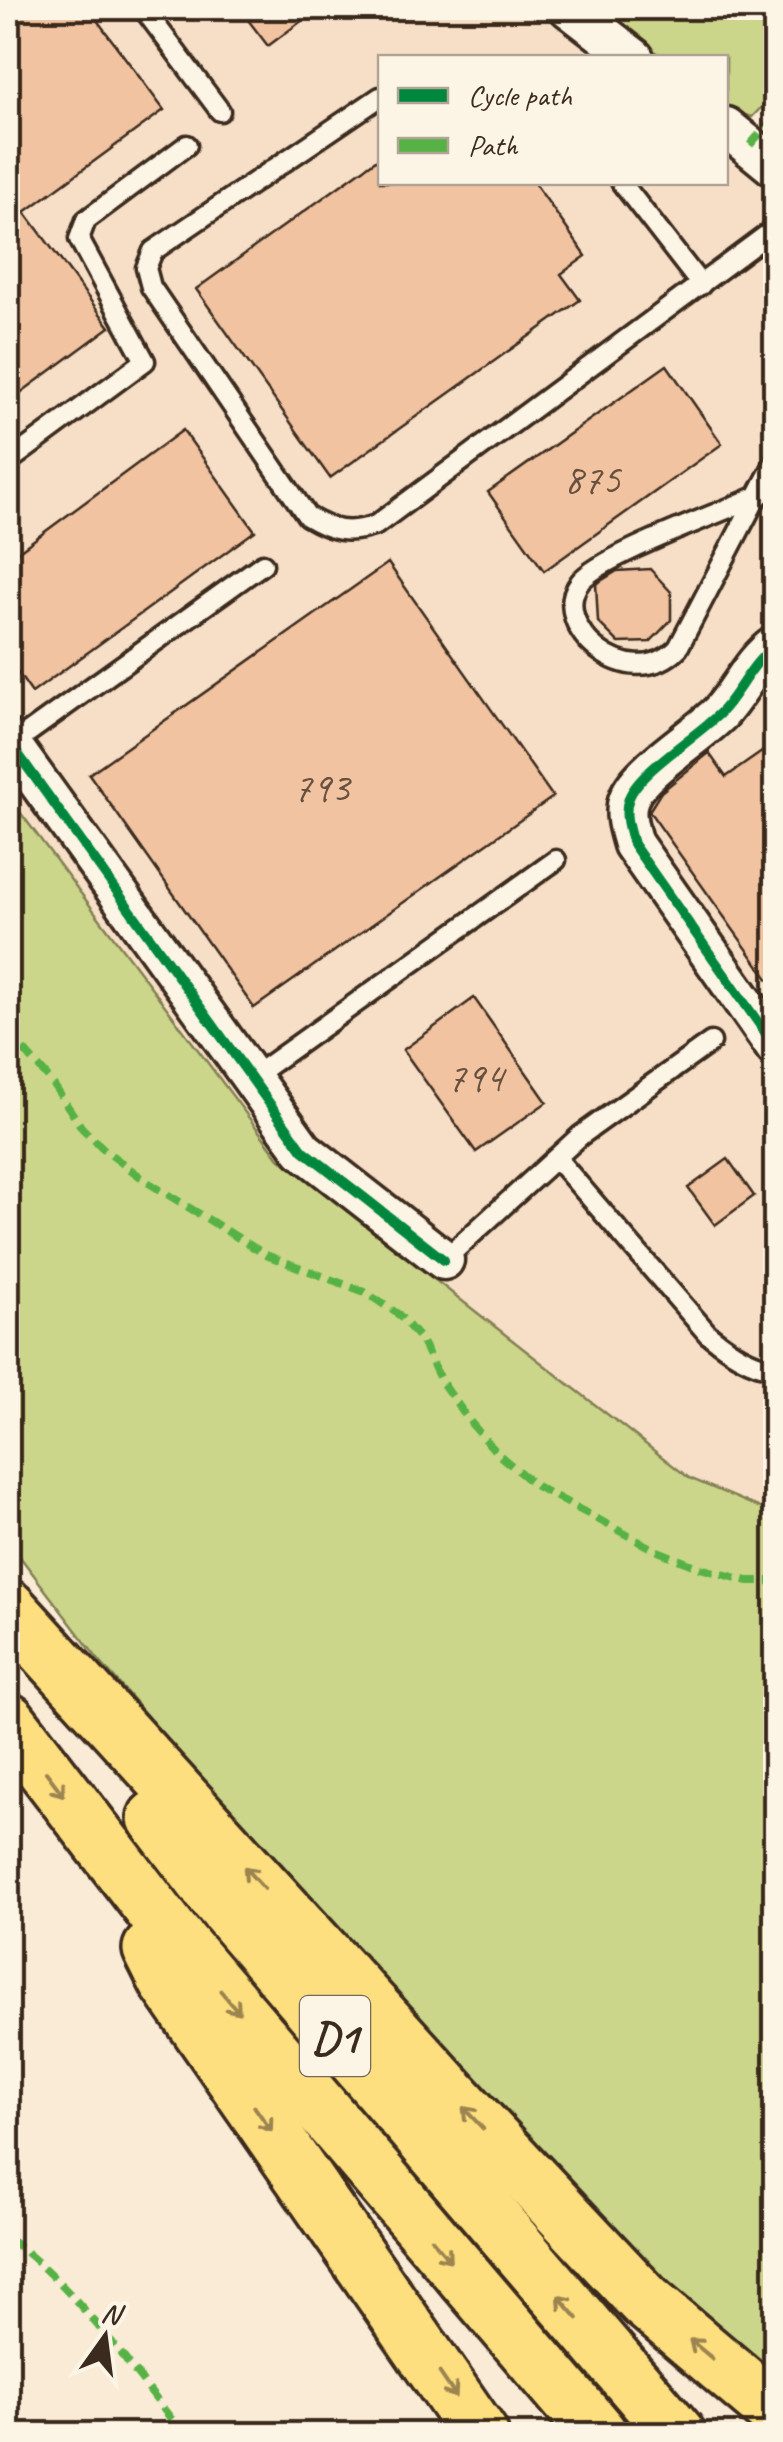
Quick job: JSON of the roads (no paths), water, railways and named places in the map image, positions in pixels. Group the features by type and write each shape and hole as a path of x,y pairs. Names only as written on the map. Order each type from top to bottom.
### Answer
{"highway":[{"path":"8,1608 645,2301 776,2412"},
{"name":"D1","path":"8,1626 215,1895 676,2434"},
{"name":"D1","path":"8,1721 171,1933 599,2434"},
{"path":"102,1846 167,1982 480,2434"}],"street":[{"path":"569,8 630,55"},
{"path":"728,129 776,168"},
{"path":"776,645 756,662 720,713 644,778 628,798 627,822 633,844 776,1048"},
{"path":"9,742 303,1150 444,1260"}],"lane":[{"path":"143,8 220,111"},
{"path":"378,98 153,251 146,268 151,287 307,516 328,529 353,533 376,525 776,228"},
{"path":"8,462 145,361 79,240 86,220 187,145"},
{"path":"623,185 701,285"},
{"path":"760,495 597,568 580,582 570,603 574,621 605,657 638,667 664,662 678,648 760,495 776,460"},
{"path":"9,742 263,564"},
{"path":"251,1078 556,860"},
{"path":"444,1260 580,1136 711,1042"},
{"path":"556,1158 708,1334 757,1366 776,1369"}]}
